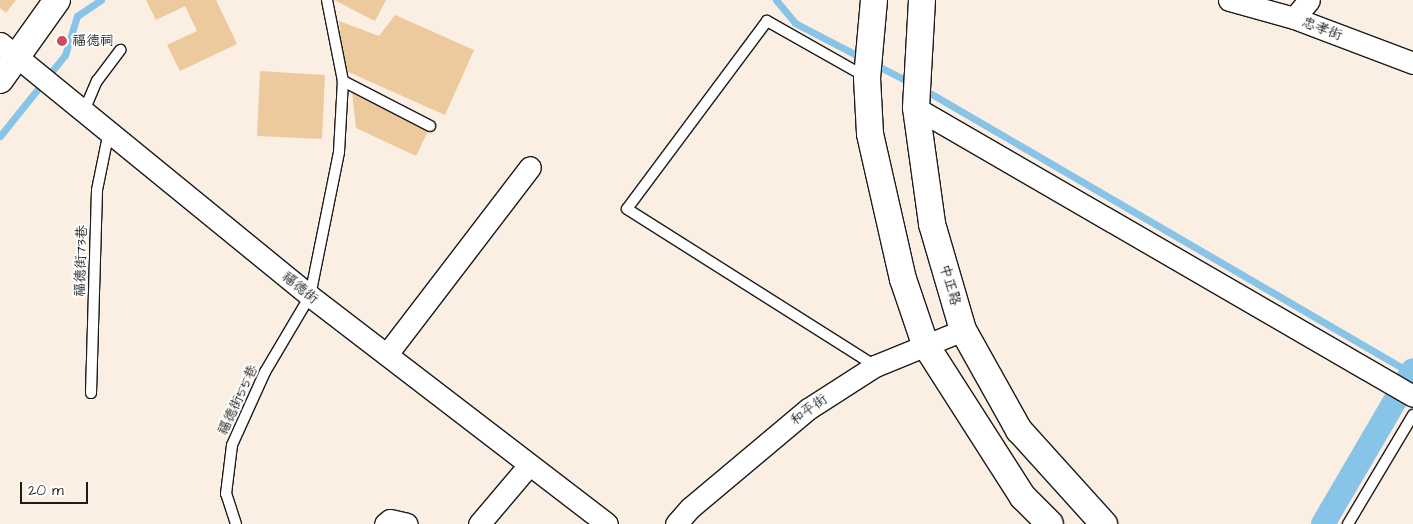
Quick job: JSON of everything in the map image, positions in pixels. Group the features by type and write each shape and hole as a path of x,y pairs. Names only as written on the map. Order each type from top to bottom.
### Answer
{"street":[{"path":"0,80 8,50 57,0"},
{"path":"874,0 868,78 870,134 903,279 925,344 1023,497 1050,524"},
{"name":"中正路","path":"922,0 916,108 932,224 964,330 1019,430 1104,524"},
{"name":"忠孝街","path":"1229,0 1294,18 1413,63"},
{"path":"1294,18 1310,0"},
{"name":"福德街","path":"8,50 310,296 607,524"},
{"path":"916,108 1413,396"},
{"path":"386,354 530,167"},
{"name":"和平街","path":"676,524 690,508 808,409 874,366 964,330"},
{"path":"479,524 529,465"},
{"path":"385,524 390,520 407,524"}],"lane":[{"name":"福德街55巷","path":"236,524 226,494 232,445 265,372 310,296 340,152 343,81 327,0"},
{"path":"868,78 767,21 627,209 874,366"},
{"path":"84,111 97,80 120,50"},
{"path":"343,81 430,126"},
{"name":"福德街73巷","path":"92,393 97,190 109,131"},
{"path":"1348,524 1413,416"}],"building":[{"path":"0,0 16,0 6,13 0,8"},
{"path":"146,0 216,0 237,44 180,71 167,45 197,31 185,6 156,20"},
{"path":"334,0 386,0 375,21"},
{"path":"395,15 474,50 445,115 344,70 339,21 379,36"},
{"path":"260,71 325,75 322,139 257,136"},
{"path":"352,91 430,127 416,156 356,128"}],"waterway":[{"path":"0,136 65,55 77,16 101,0"},
{"path":"776,0 795,23 862,58"},
{"path":"874,64 911,83"},
{"path":"923,89 1411,373"},
{"path":"1323,524 1413,370"}],"place":[{"name":"福德祠","path":"62,41"}]}
